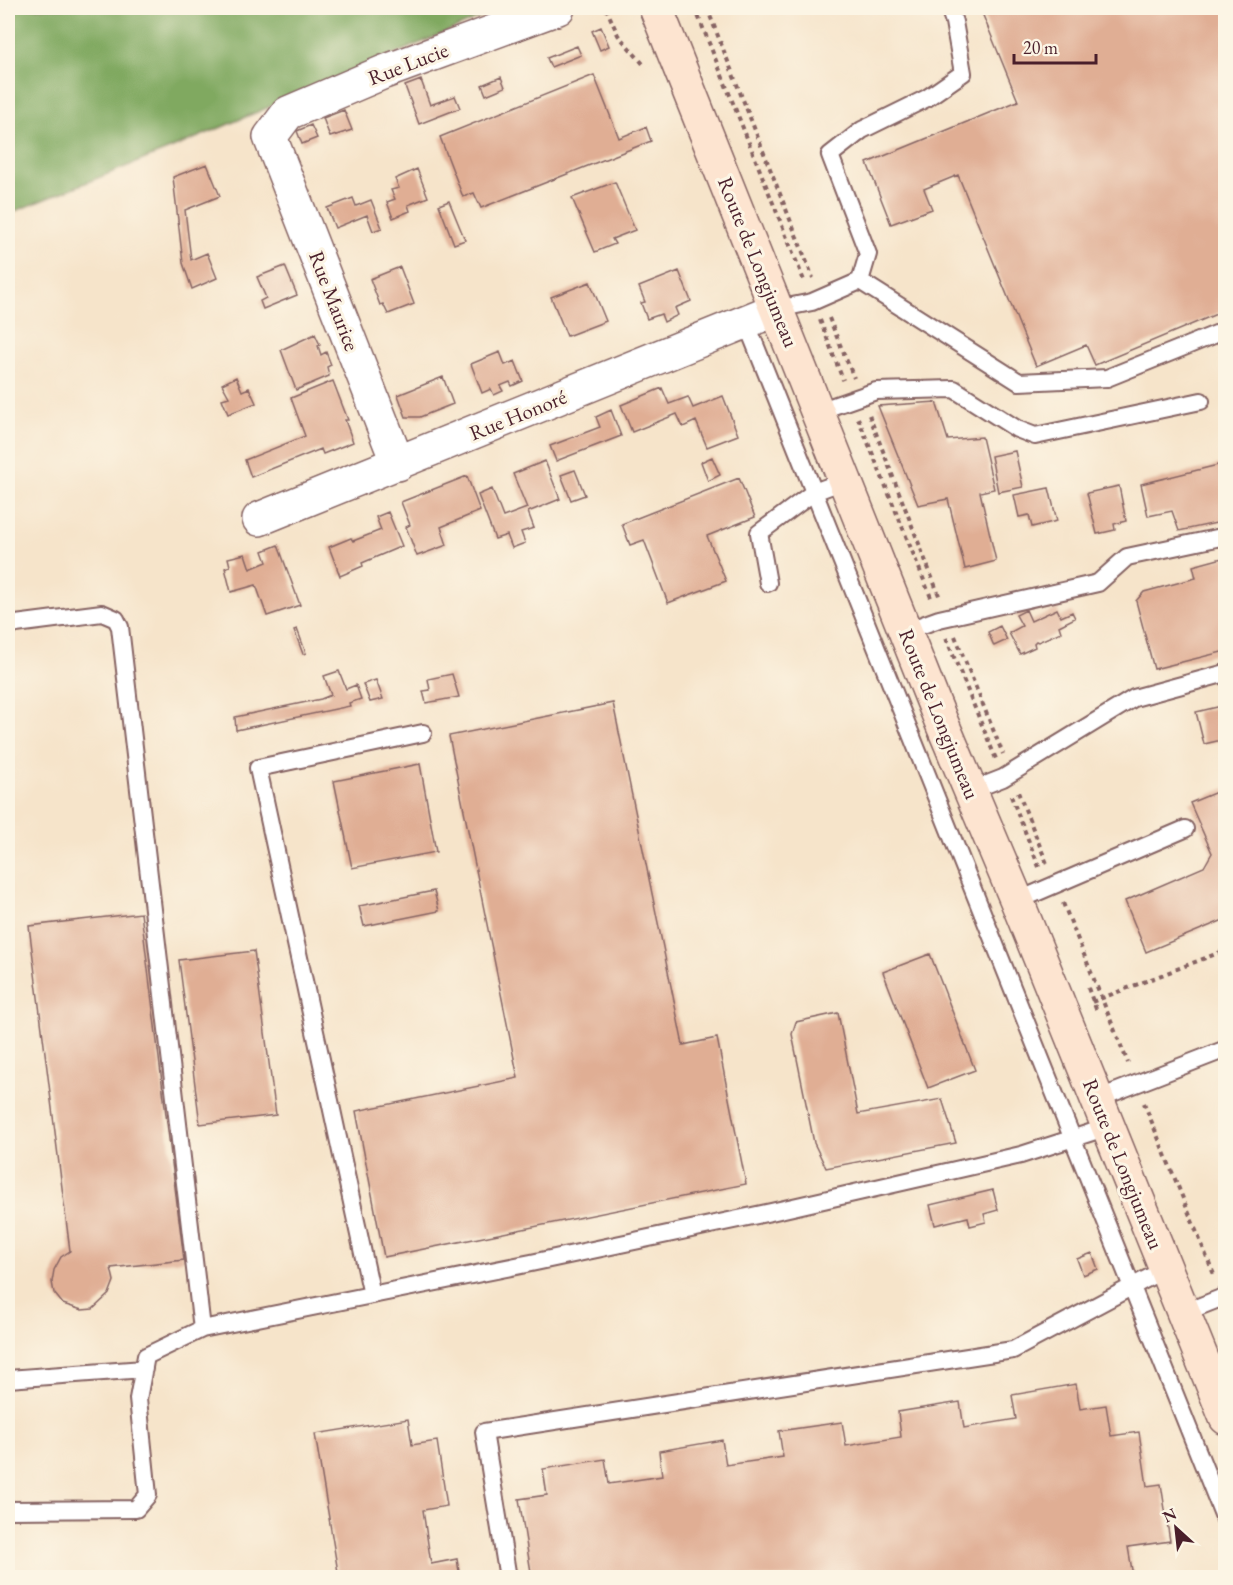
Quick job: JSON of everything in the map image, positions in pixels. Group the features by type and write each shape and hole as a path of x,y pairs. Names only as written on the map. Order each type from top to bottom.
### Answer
{"street":[{"name":"Rue Lucie","path":"270,137 288,113 384,72 558,8"},
{"name":"Route de Longjumeau","path":"656,8 970,791 1017,901 1226,1418"},
{"name":"Rue Maurice","path":"270,137 398,464"},
{"name":"Rue Honoré","path":"259,519 777,309"}],"lane":[{"path":"777,309 817,300 860,281 868,254 830,155 862,130 927,98 963,73 954,22 949,8"},
{"path":"860,281 1019,382 1107,378 1226,330"},
{"path":"746,322 1226,1522"},
{"path":"819,411 876,391 954,389 1017,429 1035,436 1201,401"},
{"path":"768,583 759,533 814,492 846,480"},
{"path":"906,631 944,618 1098,584 1127,557 1226,536"},
{"path":"8,625 102,613 116,619 120,627 202,1329"},
{"path":"970,791 1007,776 1134,698 1226,673"},
{"path":"372,1295 258,768 423,733"},
{"path":"1017,901 1185,829"},
{"path":"8,1510 136,1509 148,1495 138,1399 146,1356 202,1329 771,1212 1021,1155 1072,1139 1136,1084 1226,1048"},
{"path":"508,1578 484,1432 1012,1350 1165,1269"},
{"path":"1183,1313 1221,1298"},
{"path":"8,1379 144,1369"}],"path":[{"path":"606,8 618,35 644,65"},
{"path":"695,8 817,300 1051,887"},
{"path":"707,8 856,399 1051,887 1102,998 1221,1298 1226,1328"},
{"path":"1062,1014 1226,950"},
{"path":"1085,981 1098,1012"}],"green space":[{"path":"8,8 503,8 170,149 8,214"}],"building":[{"path":"980,8 1226,8 1226,310 1095,365 1086,345 1036,366 958,175 924,189 932,209 891,224 867,163 1018,101"},
{"path":"601,27 609,46 600,50 592,31"},
{"path":"577,46 581,55 551,67 547,58"},
{"path":"594,75 619,138 646,127 651,141 481,208 474,193 463,197 440,137"},
{"path":"501,77 505,87 486,95 482,85"},
{"path":"421,80 430,105 455,96 460,108 419,124 405,86"},
{"path":"344,110 352,130 330,137 323,118"},
{"path":"311,125 317,138 302,144 297,131"},
{"path":"207,164 220,196 185,210 191,260 207,253 217,278 192,289 183,263 173,177"},
{"path":"417,169 428,197 408,205 410,211 393,218 387,202 395,199 391,190 399,188 395,179"},
{"path":"615,182 635,230 612,239 615,244 595,252 572,198"},
{"path":"353,198 356,206 371,200 382,228 373,231 367,215 335,228 327,208"},
{"path":"449,201 465,240 454,244 439,205"},
{"path":"285,266 297,295 263,309 260,301 266,298 257,277"},
{"path":"400,267 414,304 388,314 383,304 380,305 370,279"},
{"path":"679,271 691,301 675,308 678,315 664,322 661,314 647,319 641,303 645,302 639,287"},
{"path":"590,282 606,321 567,336 551,297"},
{"path":"315,334 321,355 326,352 331,365 327,367 329,376 296,390 281,350"},
{"path":"500,352 505,365 515,361 523,381 512,386 510,382 500,386 503,391 494,395 491,389 482,393 471,364"},
{"path":"236,377 242,391 249,388 256,403 228,414 222,399 229,397 222,384"},
{"path":"443,377 453,404 420,417 406,417 398,395"},
{"path":"333,381 348,420 345,420 353,442 323,454 321,449 251,477 245,460 305,436 291,398"},
{"path":"662,388 669,404 688,397 693,408 723,396 738,435 707,447 696,421 683,427 677,414 632,432 621,405"},
{"path":"936,402 948,440 982,437 994,489 980,492 996,561 965,569 948,499 918,505 878,406"},
{"path":"611,410 621,436 556,461 550,446 600,427 596,417"},
{"path":"1015,451 1023,487 998,492 991,456"},
{"path":"712,457 720,475 708,481 701,462"},
{"path":"545,461 560,499 528,512 534,528 521,532 525,543 512,548 507,535 495,539 478,495 492,489 503,517 527,508 513,474"},
{"path":"1226,463 1226,521 1179,531 1172,511 1148,516 1141,484"},
{"path":"575,470 585,495 571,500 561,475"},
{"path":"467,476 480,511 441,527 447,545 417,556 406,527 410,525 401,502"},
{"path":"739,478 755,517 707,536 726,581 668,603 644,540 630,545 622,524"},
{"path":"1119,486 1126,521 1114,524 1115,530 1097,534 1087,493"},
{"path":"1049,488 1057,521 1032,527 1029,515 1019,517 1014,495"},
{"path":"388,512 402,546 362,563 363,566 340,576 329,547 381,530 376,517"},
{"path":"278,545 300,605 267,616 256,585 231,592 225,568 230,566 228,558 245,554 250,569 267,562 263,551"},
{"path":"1226,557 1226,651 1154,669 1136,601 1144,592 1196,578 1193,566"},
{"path":"1057,609 1061,617 1072,612 1075,618 1059,626 1061,632 1036,641 1035,647 1020,654 1009,633 1022,626 1016,615 1026,610 1031,621"},
{"path":"1000,626 1007,640 994,646 988,632"},
{"path":"297,629 306,653 303,654 294,630"},
{"path":"339,671 346,689 356,685 361,699 349,703 350,706 236,730 235,717 331,695 324,676"},
{"path":"452,674 459,697 426,703 423,691 430,690 428,679"},
{"path":"376,680 383,699 370,702 363,684"},
{"path":"613,703 683,1045 717,1038 746,1184 384,1257 356,1111 518,1078 449,736"},
{"path":"1226,705 1226,739 1204,744 1196,712"},
{"path":"420,764 436,852 352,868 334,781"},
{"path":"1226,788 1226,919 1146,952 1125,901 1204,867 1212,853 1190,803"},
{"path":"434,891 439,911 364,926 359,906"},
{"path":"141,913 184,1260 111,1268 114,1281 109,1294 93,1309 82,1310 63,1304 54,1293 52,1282 54,1270 61,1257 70,1251 29,926"},
{"path":"254,951 276,1115 200,1124 179,960"},
{"path":"930,954 975,1070 928,1088 883,972"},
{"path":"838,1013 858,1114 942,1099 956,1143 826,1168 814,1143 792,1034 796,1022"},
{"path":"993,1190 998,1210 984,1214 986,1222 970,1226 968,1217 935,1225 930,1205"},
{"path":"1092,1253 1098,1269 1083,1275 1077,1259"},
{"path":"1076,1384 1080,1409 1106,1405 1111,1436 1139,1432 1147,1486 1161,1484 1170,1541 1128,1547 1133,1576 532,1578 519,1499 547,1495 543,1469 605,1459 609,1484 662,1476 659,1451 722,1440 726,1465 783,1457 779,1431 842,1422 846,1446 901,1437 898,1412 960,1402 964,1428 1016,1419 1012,1395"},
{"path":"408,1419 412,1445 437,1441 447,1506 423,1510 431,1564 457,1559 460,1578 339,1578 315,1434"}]}
